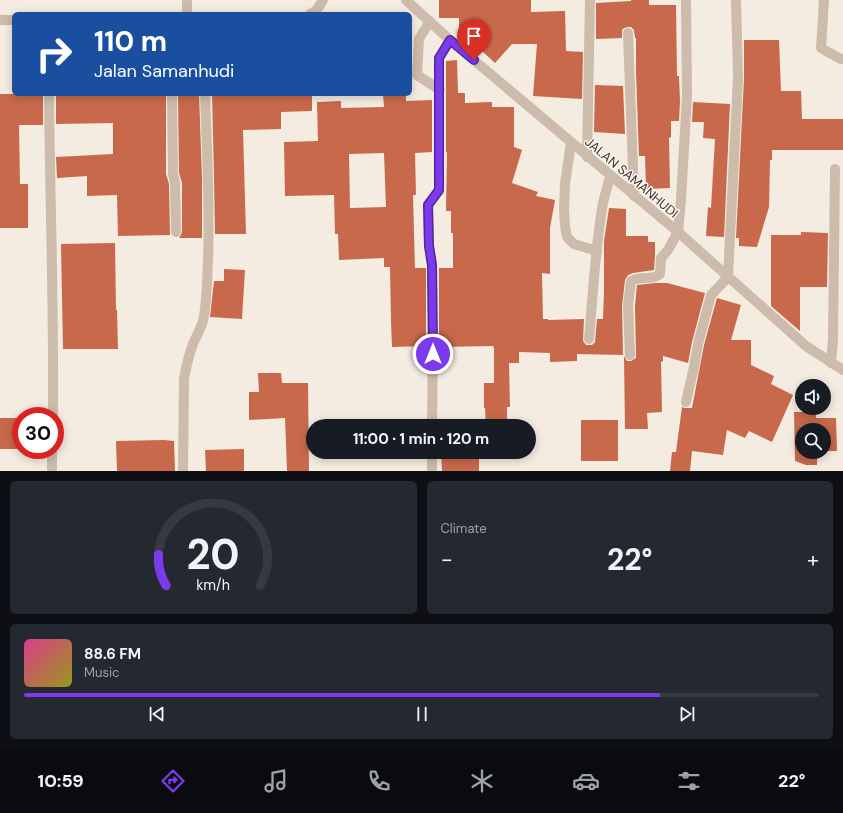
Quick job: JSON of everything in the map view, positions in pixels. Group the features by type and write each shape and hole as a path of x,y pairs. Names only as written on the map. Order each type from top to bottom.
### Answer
{"street":[{"path":"187,0 187,12"},
{"path":"315,12 323,0"},
{"name":"JALAN SAMANHUDI","path":"406,0 450,40 587,157 678,232 806,346 843,370"},
{"path":"587,157 590,0"},
{"path":"630,355 628,306 631,281 636,278 654,278 660,274 661,258 668,250 678,232 687,95 686,0"},
{"path":"686,402 698,344 711,295 728,277 738,78 736,0"},
{"path":"824,0 821,48 843,59"},
{"path":"0,20 12,20"},
{"path":"430,21 419,40 417,76 440,90"},
{"path":"628,34 634,196"},
{"path":"432,419 432,265 429,246 428,205 439,190 439,58 450,40"},
{"path":"49,96 49,169 54,351 53,407"},
{"path":"172,96 176,232"},
{"path":"183,471 184,379 186,366 194,343 203,324 205,315 209,233 205,96"},
{"path":"571,142 565,184 564,209 567,237 574,244 597,251"},
{"path":"831,363 833,339 835,169"},
{"path":"589,339 597,251 604,202 610,176"},
{"path":"52,459 52,471"},
{"path":"432,459 432,471"}],"building":[{"path":"439,0 531,0 531,12 565,11 566,51 583,52 582,99 533,96 537,44 512,44 495,63 459,30 459,18 439,18"},
{"path":"649,0 649,5 676,5 677,76 679,76 680,102 679,121 671,121 671,137 669,138 670,188 646,189 645,156 639,156 636,38 634,30 631,27 624,28 622,30 622,38 596,39 596,3"},
{"path":"744,40 779,40 781,91 801,91 802,119 843,119 843,150 772,150 772,160 770,160 769,207 757,247 739,246 739,238 736,238 744,78"},
{"path":"457,60 458,93 465,93 465,103 492,102 492,107 514,107 514,147 522,150 512,183 538,192 536,196 555,200 550,228 550,274 542,273 543,319 584,319 583,341 586,345 592,345 595,342 597,319 603,319 604,241 609,208 626,209 626,236 648,236 648,242 655,242 654,270 633,273 628,275 625,280 622,306 623,355 577,354 577,361 550,362 550,353 519,352 519,363 509,363 510,407 507,407 507,419 486,419 484,383 494,383 493,346 439,347 439,268 453,268 453,233 451,233 451,211 446,211 446,61"},
{"path":"595,85 623,86 625,134 594,132"},
{"path":"0,94 12,94 12,96 43,96 43,125 19,125 20,184 28,184 28,228 0,228"},
{"path":"56,96 166,96 166,174 169,184 170,235 118,236 117,195 87,196 87,176 57,178 56,157 113,154 113,123 56,124"},
{"path":"178,96 199,96 202,178 202,238 179,238 182,232 182,183 179,173"},
{"path":"212,96 312,96 312,111 281,112 281,129 243,130 246,234 215,234"},
{"path":"383,96 406,96 406,101 432,100 432,152 415,153 416,195 413,195 415,268 426,268 426,346 392,347 390,267 384,267 384,258 339,260 338,234 335,234 334,195 285,196 284,142 318,141 317,102 341,101 341,108 384,107","holes":["384,153 386,207 350,208 349,154"]},
{"path":"693,102 730,104 724,237 706,236 708,207 711,208 715,139 703,138 704,122 692,122"},
{"path":"801,232 828,233 827,287 800,287 800,331 771,306 771,235 801,235"},
{"path":"115,243 118,349 63,349 61,244"},
{"path":"224,269 245,270 242,319 210,317 214,281 224,281"},
{"path":"667,283 705,293 688,363 663,356 663,361 661,362 662,412 647,413 648,429 625,429 624,356 627,361 631,361 636,358 635,306 637,285"},
{"path":"717,298 741,305 731,340 751,340 751,365 774,376 771,384 793,395 772,442 749,431 745,438 727,430 723,455 692,451 690,471 670,471 672,452 676,452 682,407 692,408 704,345"},
{"path":"258,373 281,373 282,383 308,383 308,419 306,419 306,459 309,459 309,471 287,471 285,418 249,420 249,392 259,392"},
{"path":"794,412 795,415 816,415 816,418 836,418 837,451 831,451 831,423 795,423 795,459 817,459 817,465 806,465 795,461"},
{"path":"0,418 12,418 12,449 0,449"},
{"path":"581,420 618,420 618,461 581,461"},
{"path":"116,441 174,441 175,471 117,471"},
{"path":"244,449 244,471 206,471 205,450"},
{"path":"441,459 479,459 479,471 442,471"}],"route":[{"path":"433,354 432,265 429,246 428,205 439,190 439,58 450,40 474,60"}]}
